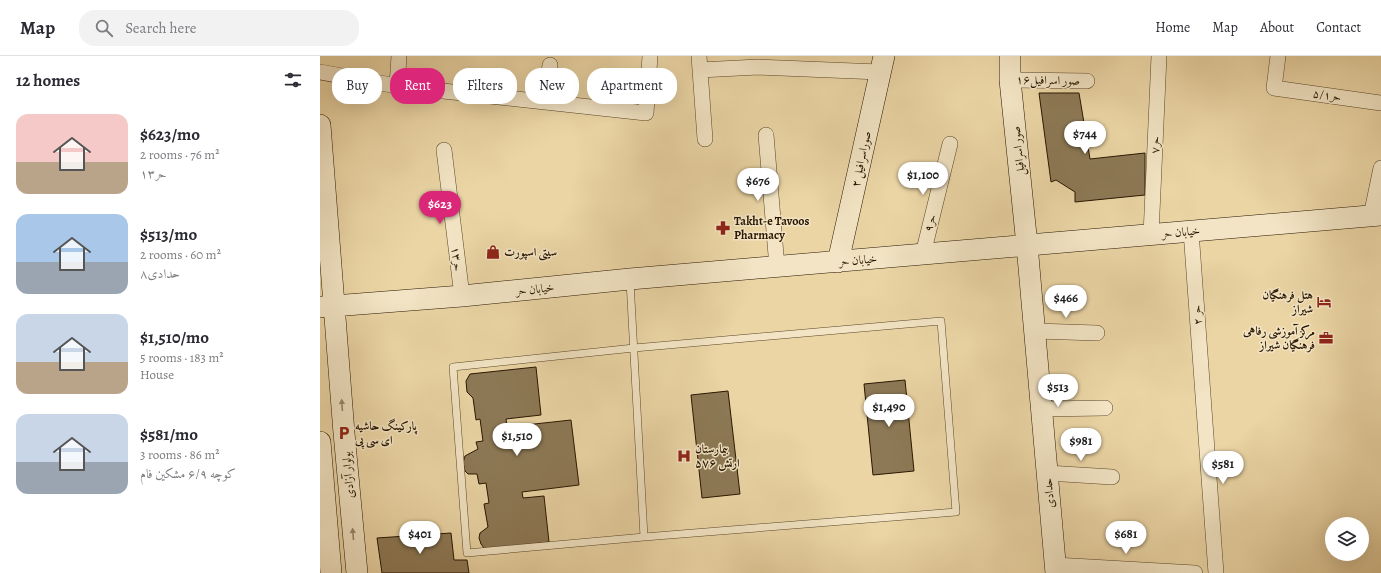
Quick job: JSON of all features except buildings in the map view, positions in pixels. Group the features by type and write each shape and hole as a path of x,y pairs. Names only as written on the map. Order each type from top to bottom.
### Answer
{"street":[{"path":"398,68 399,56"},
{"path":"563,104 646,113 650,56"},
{"name":"صور اسرافیل","path":"1010,56 1010,80 1027,245"},
{"name":"حر۷","path":"1151,235 1159,56"},
{"name":"حر۵/۱","path":"1278,56 1274,88 1381,103"},
{"path":"705,139 699,63 759,62 882,64"},
{"name":"صوراسرافیل ۲","path":"838,262 882,64"},
{"path":"320,72 390,85"},
{"name":"صور اسرافیل۱۶","path":"1010,80 1086,81"},
{"path":"445,91 525,100"},
{"name":"بولوار آزادی","path":"320,125 327,306 344,434 357,573"},
{"path":"766,135 777,267"},
{"name":"حر۹","path":"923,254 950,144"},
{"name":"حر۱۳","path":"444,150 462,296"},
{"path":"1376,215 1381,168"},
{"name":"خیابان حر","path":"327,306 462,296 630,279 1376,215"},
{"name":"۲ حر","path":"1191,231 1216,573"},
{"name":"حدادی","path":"1027,245 1056,569"},
{"path":"1035,331 1097,333"},
{"path":"1042,410 1105,408"},
{"name":"بولوار آزادی","path":"320,442 330,573"},
{"path":"1047,473 1112,477"},
{"path":"1056,569 1195,573"}],"lane":[{"path":"630,279 644,537"},
{"path":"942,321 956,512 644,537 467,553 453,367 634,348 942,321"}],"place":[{"name":"Takht-e Tavoos Pharmacy","path":"723,228"},
{"name":"سیتی اسپورت","path":"493,252"},
{"name":"هتل فرهنگیان شیراز","path":"1324,302"},
{"name":"مرکز آموزشی رفاهی فرهنگیان شیراز","path":"1326,338"},
{"name":"پارکینگ حاشیه ای سی پی","path":"344,433"},
{"name":"بیمارستان ۵۷۶ ارتش","path":"684,456"}]}
